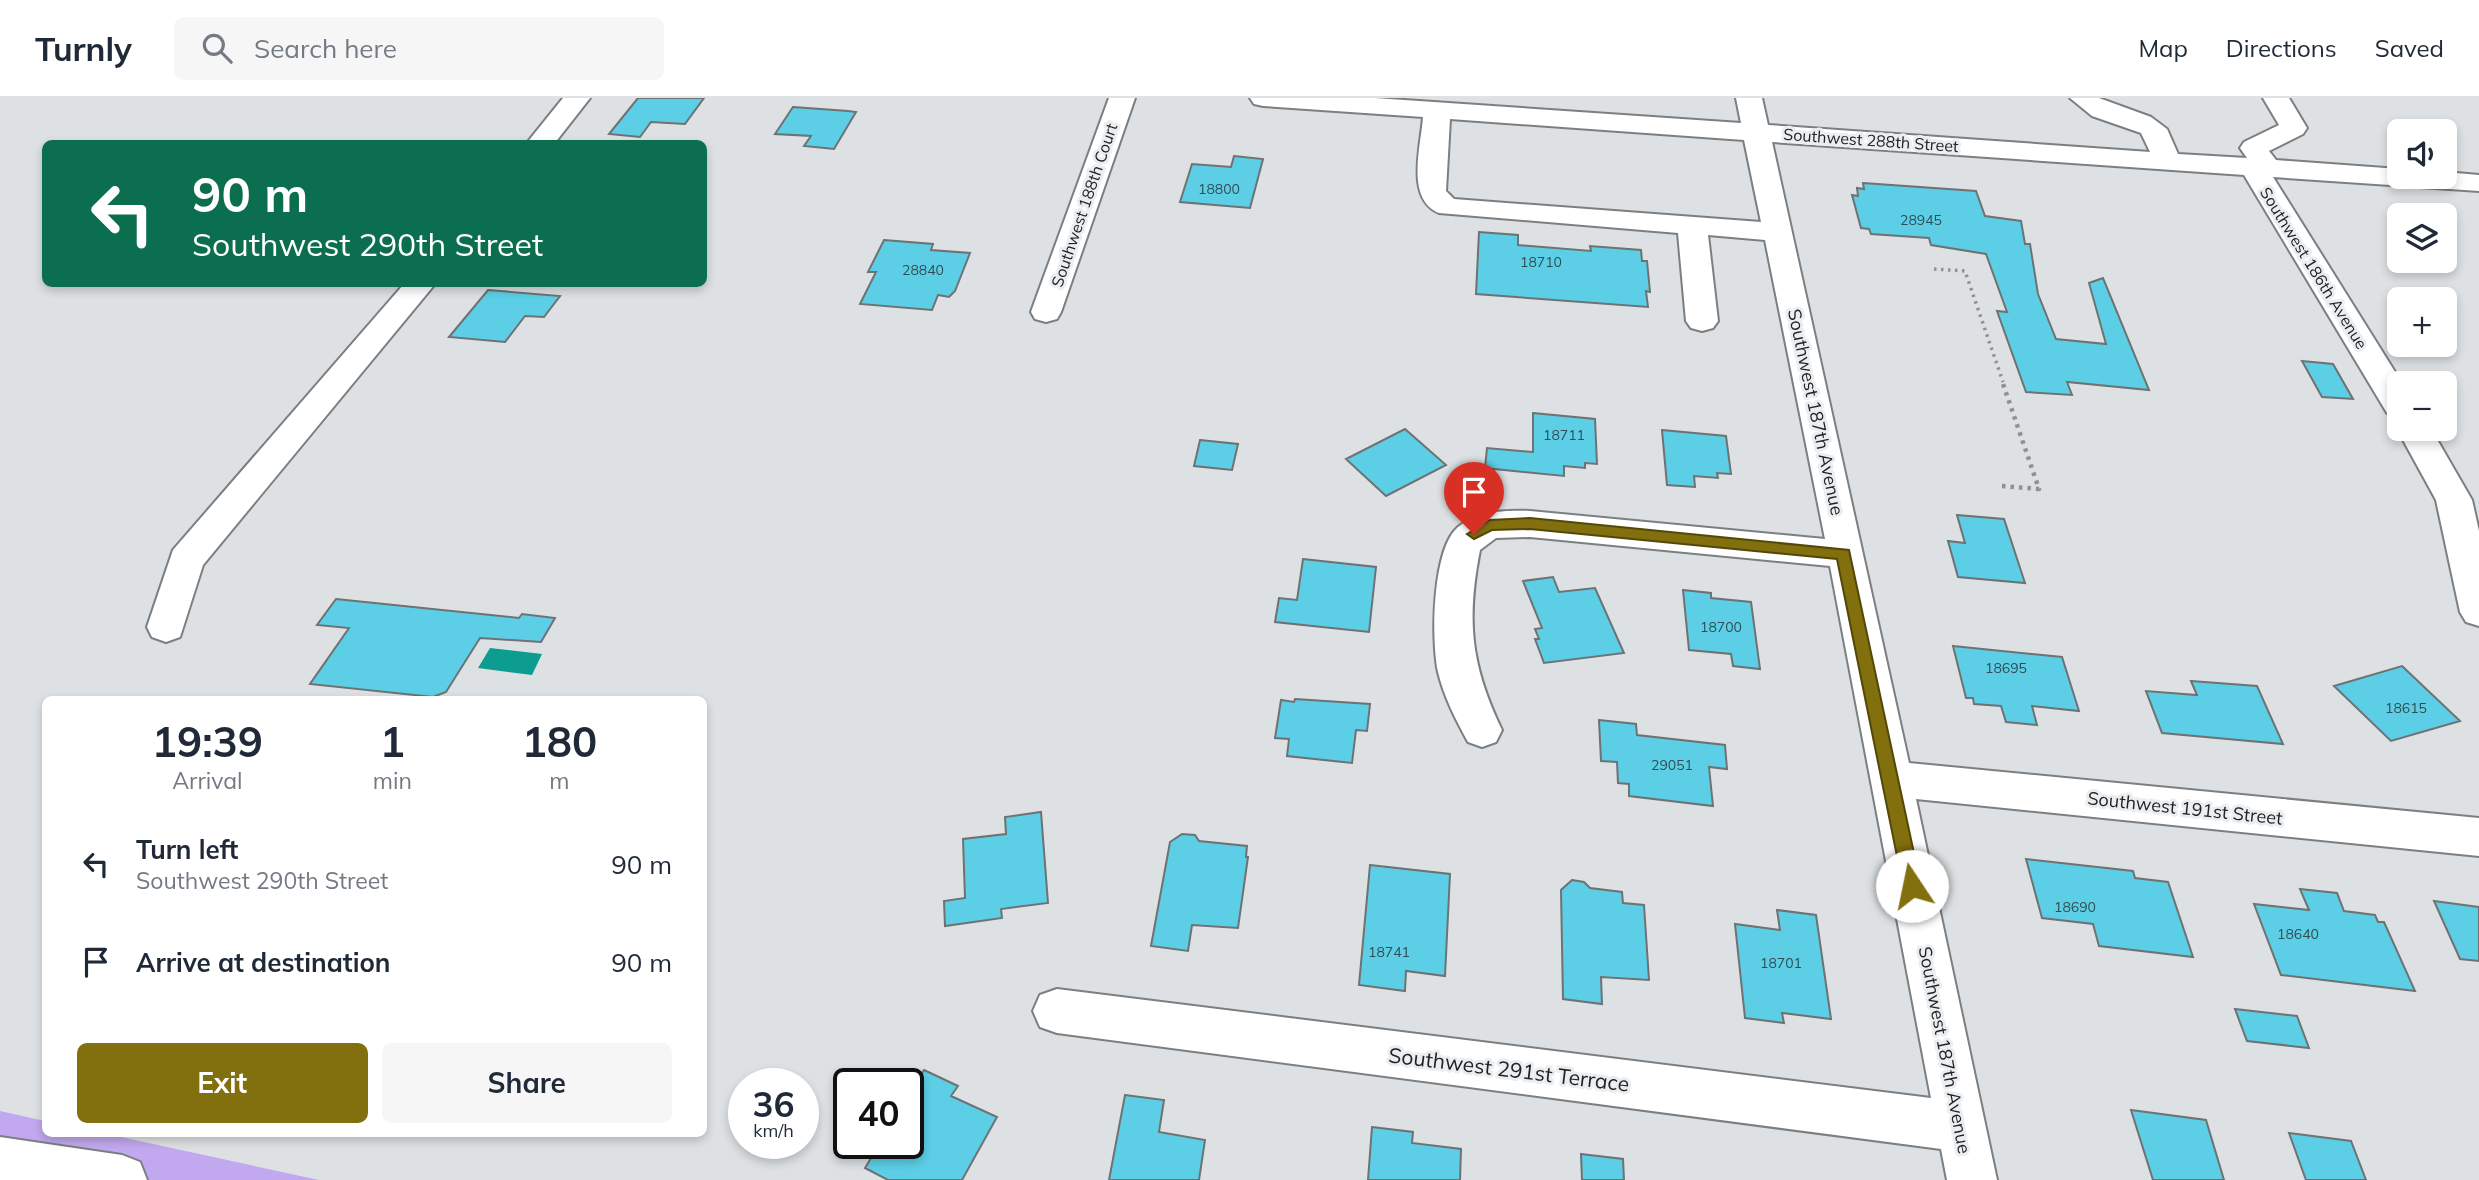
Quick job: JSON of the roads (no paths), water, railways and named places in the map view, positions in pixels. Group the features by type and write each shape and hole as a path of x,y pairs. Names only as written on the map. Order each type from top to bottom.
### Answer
{"street":[{"path":"542,140 577,98"},
{"name":"Southwest 188th Court","path":"1046,312 1122,98"},
{"name":"Southwest 288th Street","path":"1263,98 1437,111 1753,115 2168,160 2479,183"},
{"path":"2083,98 2103,113 2138,121 2150,128 2156,134 2168,160"},
{"path":"2259,167 2254,148 2294,128 2276,98"},
{"path":"1437,111 1432,191 1438,203 1449,207 1779,232"},
{"name":"Southwest 187th Avenue","path":"1753,115 1972,1180"},
{"name":"Southwest 186th Avenue","path":"2259,167 2387,385"},
{"path":"1692,226 1702,321"},
{"path":"166,627 186,560 417,287"},
{"path":"2421,441 2454,500 2479,612"},
{"path":"1482,730 1455,664 1457,576 1463,543 1490,525 1530,524 1844,554"},
{"name":"Southwest 191st Street","path":"1890,779 2479,837"},
{"name":"Southwest 291st Terrace","path":"1057,1011 1961,1127"},
{"path":"0,1163 122,1180"}]}
